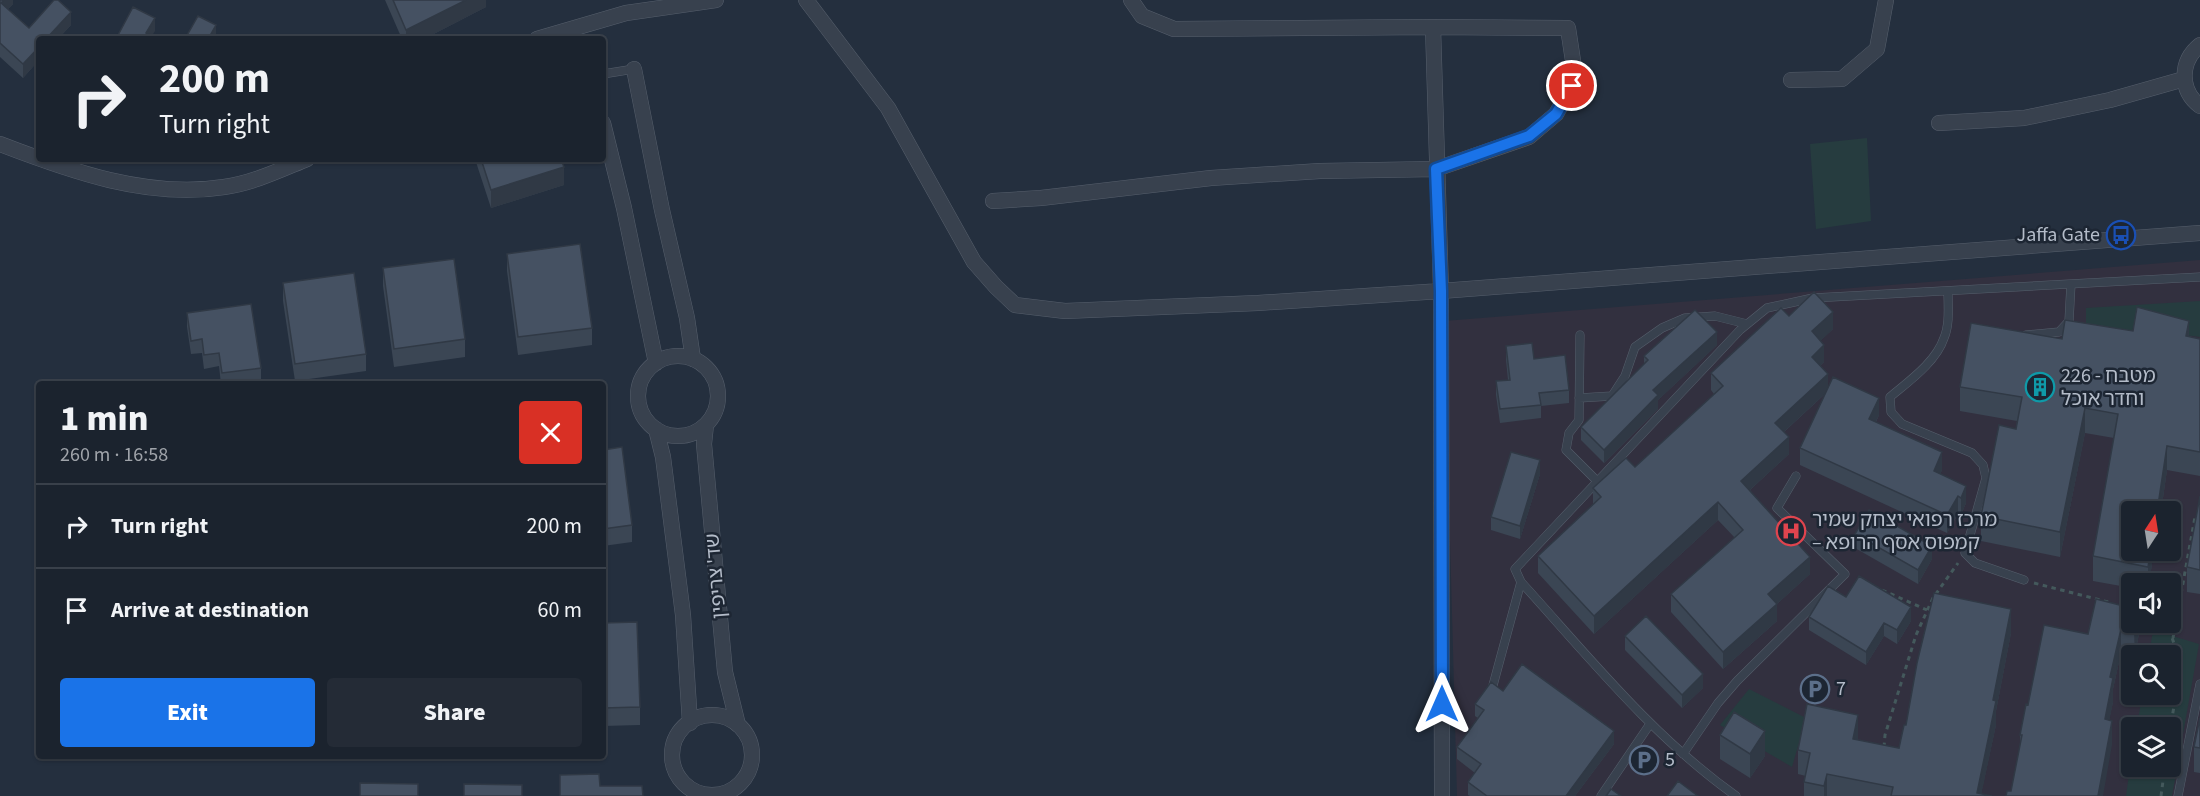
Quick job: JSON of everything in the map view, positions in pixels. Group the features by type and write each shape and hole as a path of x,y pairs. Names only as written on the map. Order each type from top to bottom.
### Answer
{"street":[{"path":"547,36 626,13 716,0"},
{"path":"806,0 888,108 974,262 1015,305 1065,311 1258,303 2200,233"},
{"path":"993,201 1041,198 1211,178 1320,171 1436,169 1529,136 1556,114 1572,86 1575,74 1568,28 1174,29 1142,16 1131,0"},
{"path":"1791,80 1842,79 1877,49 1886,0"},
{"path":"1433,27 1441,291 1442,796"},
{"path":"2199,44 2187,61 2184,79 2187,91 2200,106"},
{"path":"634,69 662,210 687,318 693,359"},
{"path":"1939,123 2024,118 2110,100 2184,79"},
{"path":"606,135 624,208 656,363"},
{"path":"0,144 36,158"},
{"path":"47,162 120,182 189,190 226,187 265,177 300,162"},
{"path":"668,358 693,359 713,376 718,402 714,414 706,425 695,433 682,436 669,435 656,429 646,420 638,396 640,383 656,363 668,358"},
{"name":"שד' צריפין","path":"706,425 704,444 725,672 738,725"},
{"name":"שד' צריפין","path":"656,429 663,457 683,615 690,723"},
{"path":"714,716 738,725 746,735 751,748 752,761 739,790 716,795 690,792 674,768 672,755 674,743 680,731 701,717 714,716"}],"lane":[{"path":"606,74 634,69"},
{"path":"1736,796 1697,768 1650,724 1521,582 1515,568 1747,324 1767,308 1805,300 2200,277"},
{"path":"2017,335 2059,332 2068,321 2071,284"},
{"path":"1948,291 1948,322 1944,338 1935,354 1890,397 1891,412 1902,424 1972,453 1983,465 1986,478 1965,553 1975,563 2024,580"},
{"path":"1579,398 1612,396 1625,376 1635,346 1662,328 1685,318 1715,316 1747,324"},
{"path":"1580,335 1579,420 1569,433 1566,450 1597,481"},
{"path":"1683,754 1737,681 1845,574 1776,508 1796,476"},
{"path":"1492,689 1521,582"},
{"path":"2178,796 2200,684"},
{"path":"1601,796 1650,724"}],"path":[{"path":"2173,638 2195,517"},
{"path":"1882,755 1885,735 1916,635 1932,598 1965,553"},
{"path":"2024,580 2121,605"},
{"path":"1876,588 1927,610"},
{"path":"2170,633 2178,656 2179,673 2172,717"},
{"path":"2161,796 2164,777"}],"shaded area":[{"name":"מרכז רפואי יצחק שמיר – קמפוס אסף הרופא","path":"2200,260 2200,796 1457,796 1444,321"}],"green space":[{"path":"1867,138 1871,221 1816,229 1810,144"},
{"path":"2200,301 2200,337 2133,328 2130,344 2086,333 2086,308"},
{"path":"2153,633 2163,633 2199,644 2181,745 2181,717 2139,717 2140,705 2181,705 2181,645 2151,645"},
{"path":"1749,689 1806,718 1792,767 1720,725"},
{"path":"2129,777 2175,777 2172,796 2126,796"}],"building":[{"path":"0,0 4,0 1,3 29,28 54,0 58,0 71,12 49,36 36,36 36,50 23,64 0,43"},
{"path":"393,0 466,0 406,30"},
{"path":"133,7 155,18 146,33 152,36 118,36"},
{"path":"198,16 216,25 210,36 187,36"},
{"path":"482,162 562,162 564,167 491,190"},
{"path":"580,244 592,328 518,337 507,254"},
{"path":"454,259 465,339 394,349 383,268"},
{"path":"354,273 366,354 295,364 283,283"},
{"path":"1814,292 1833,312 1812,331 1824,345 1812,357 1828,374 1775,423 1789,437 1741,481 1810,557 1768,594 1777,604 1723,652 1671,594 1743,530 1718,502 1594,616 1538,556 1601,497 1593,488 1626,458 1635,467 1723,386 1711,373 1781,308 1789,316"},
{"path":"251,304 261,368 222,373 219,353 204,355 202,339 191,341 187,313"},
{"path":"2137,307 2189,321 2186,336 2200,339 2200,452 2167,446 2159,501 2121,501 2121,561 2149,561 2148,567 2093,556 2118,414 2085,408 2060,532 1981,516 1999,425 2016,429 2022,397 1960,387 1971,323 2062,339 2065,320 2133,331"},
{"path":"1695,310 1717,332 1653,390 1658,395 1604,450 1581,427 1648,360 1644,356"},
{"path":"1532,343 1534,359 1565,355 1569,390 1539,393 1541,405 1500,409 1496,381 1510,380 1506,346"},
{"path":"1833,377 1879,398 1869,419 1942,452 1934,471 1966,486 1961,498 1958,496 1947,515 1800,448"},
{"path":"622,447 632,525 606,529 606,450"},
{"path":"1511,452 1540,460 1520,526 1491,517"},
{"path":"2200,496 2200,570 2187,567"},
{"path":"1869,510 1932,546 1918,570 1855,534"},
{"path":"1859,576 1911,607 1897,630 1884,623 1866,652 1809,617 1828,586 1846,597"},
{"path":"1934,593 2011,609 1993,700 1996,701 1977,793 1992,796 1891,796 1893,787 1827,774 1824,786 1804,782 1810,753 1798,750 1807,704 1858,715 1853,739 1899,748"},
{"path":"2096,599 2120,605 2121,600 2121,629 2110,677 2113,678 2105,719 2112,721 2098,796 2006,796 2007,791 2011,791 2026,704 2028,705 2044,625 2088,634"},
{"path":"1646,616 1703,674 1682,695 1625,636"},
{"path":"637,622 640,707 606,708 606,623"},
{"path":"1522,664 1614,731 1566,796 1487,796 1468,782 1481,764 1457,747 1484,710 1475,704 1491,682 1503,691"},
{"path":"1734,712 1765,731 1750,754 1720,735"},
{"path":"2200,718 2200,748 2194,747"},
{"path":"599,774 600,786 642,786 643,796 560,796 560,775"},
{"path":"1678,781 1698,796 1667,796"},
{"path":"360,783 418,784 418,796 360,796"},
{"path":"464,784 522,785 522,796 464,796"},
{"path":"1611,789 1621,796 1606,796"}],"place":[{"name":"Jaffa Gate","path":"2121,235"},
{"name":"226 - מטבח וחדר אוכל","path":"2040,387"},
{"name":"מרכז רפואי יצחק שמיר – קמפוס אסף הרופא","path":"1791,531"},
{"name":"7","path":"1815,689"},
{"name":"5","path":"1644,760"}],"route":[{"path":"1442,704 1441,291 1436,169 1529,136 1556,114 1572,86"}]}
